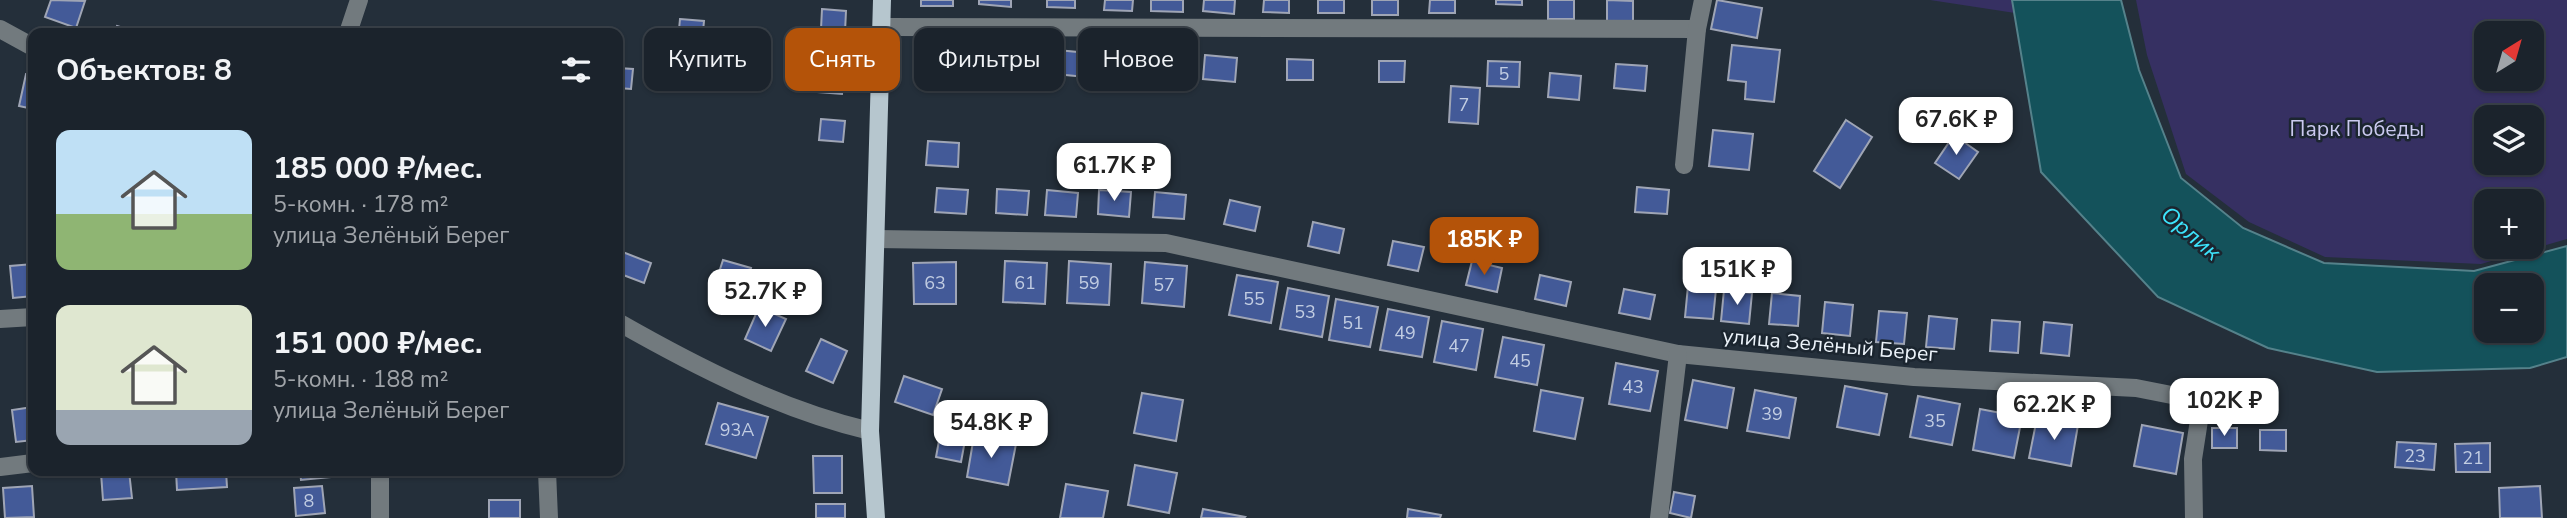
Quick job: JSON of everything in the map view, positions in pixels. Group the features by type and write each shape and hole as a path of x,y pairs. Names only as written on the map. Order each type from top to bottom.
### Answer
{"main road":[{"path":"876,518 870,432 882,0"}],"street":[{"path":"350,28 359,0"},
{"path":"1684,165 1697,29 1703,0"},
{"path":"881,27 1697,29"},
{"path":"0,29 28,44"},
{"name":"улица Зелёный Берег","path":"876,239 1166,243 1678,354 1914,377 2136,388 2202,401 2193,459 2194,518"},
{"path":"0,319 28,317"},
{"path":"623,324 682,359 825,421 870,432"},
{"path":"1659,518 1678,354"},
{"path":"0,467 28,464"},
{"path":"380,476 380,518"},
{"path":"547,476 549,518"}],"green space":[{"path":"1930,0 2012,0 2015,13"},
{"name":"Парк Победы","path":"2136,0 2567,0 2567,239 2544,246 2544,189 2474,189 2474,259 2498,259 2481,264 2325,257 2249,222 2186,174 2147,55"}],"water":[{"name":"Орлик","path":"2012,0 2121,0 2139,70 2181,178 2243,228 2324,263 2474,271 2519,259 2544,259 2544,252 2567,246 2567,357 2530,368 2377,372 2268,348 2158,297 2041,172"}],"building":[{"path":"51,0 85,1 76,28 45,17"},
{"path":"921,0 953,0 953,6 921,6"},
{"path":"979,0 1011,0 1011,7 979,4"},
{"path":"1047,0 1075,0 1075,8 1047,7"},
{"path":"1105,0 1133,0 1132,11 1104,10"},
{"path":"1151,0 1183,0 1183,12 1151,11"},
{"path":"1204,0 1235,0 1234,14 1203,11"},
{"path":"1264,0 1289,0 1289,13 1263,12"},
{"path":"1318,0 1344,0 1344,13 1318,13"},
{"path":"1372,0 1398,0 1398,15 1372,15"},
{"path":"1430,0 1455,0 1455,13 1429,13"},
{"path":"1496,0 1522,0 1522,5 1496,4"},
{"path":"1548,0 1574,0 1574,19 1548,19"},
{"path":"1607,0 1633,1 1633,21 1607,21"},
{"path":"1717,0 1762,8 1757,38 1711,29"},
{"path":"822,9 846,11 845,28 821,28"},
{"path":"680,19 704,21 703,28 679,28"},
{"path":"1732,45 1780,50 1774,102 1745,99 1746,82 1728,80"},
{"path":"1064,51 1078,52 1078,76 1064,75"},
{"path":"1205,55 1237,58 1235,82 1203,79"},
{"path":"1287,59 1313,60 1313,80 1287,80"},
{"path":"1379,61 1405,61 1404,82 1379,82"},
{"path":"1488,61 1520,62 1519,87 1487,86"},
{"path":"1616,64 1647,66 1645,91 1614,88"},
{"path":"623,68 633,69 631,89 623,88"},
{"path":"1550,73 1581,76 1579,100 1548,97"},
{"path":"26,74 28,74 28,108 19,106"},
{"path":"1451,86 1480,88 1478,124 1449,122"},
{"path":"818,91 842,91 842,94"},
{"path":"821,119 845,121 843,142 819,140"},
{"path":"1846,120 1872,137 1840,188 1814,171"},
{"path":"1713,130 1753,134 1749,170 1709,166"},
{"path":"1954,135 1978,152 1959,179 1935,163"},
{"path":"928,141 959,143 958,167 926,165"},
{"path":"1637,187 1669,190 1667,214 1635,212"},
{"path":"937,188 968,190 966,214 935,212"},
{"path":"997,189 1029,191 1027,215 996,213"},
{"path":"1047,190 1078,193 1076,217 1045,215"},
{"path":"1099,190 1131,192 1129,217 1098,214"},
{"path":"1155,192 1186,195 1184,219 1153,217"},
{"path":"1230,200 1260,207 1255,231 1224,224"},
{"path":"1313,222 1344,229 1339,253 1308,246"},
{"path":"1393,241 1424,247 1418,271 1388,265"},
{"path":"623,252 651,263 644,283 623,275"},
{"path":"723,260 751,268 740,303 712,294"},
{"path":"1005,261 1047,263 1045,304 1003,302"},
{"path":"1069,261 1111,264 1109,305 1067,303"},
{"path":"1472,261 1502,268 1497,292 1466,285"},
{"path":"956,262 956,304 914,304 913,263"},
{"path":"1145,262 1187,266 1184,307 1142,303"},
{"path":"28,264 28,296 13,298 10,266"},
{"path":"1237,275 1278,282 1271,323 1229,315"},
{"path":"1540,275 1571,282 1566,306 1535,299"},
{"path":"1688,286 1716,289 1713,319 1685,317"},
{"path":"1288,288 1329,296 1322,337 1280,329"},
{"path":"1624,289 1655,295 1650,319 1619,313"},
{"path":"1724,290 1752,293 1749,324 1721,321"},
{"path":"1772,293 1800,296 1798,326 1769,324"},
{"path":"1336,299 1378,307 1370,347 1329,340"},
{"path":"1825,302 1853,305 1850,336 1822,333"},
{"path":"759,307 786,319 771,351 745,339"},
{"path":"1388,309 1429,317 1422,357 1380,350"},
{"path":"1879,311 1907,313 1904,344 1876,342"},
{"path":"1929,316 1957,319 1954,349 1926,347"},
{"path":"1992,320 2020,322 2018,353 1990,351"},
{"path":"1442,321 1483,329 1476,370 1434,362"},
{"path":"2044,322 2072,325 2069,356 2041,353"},
{"path":"1503,337 1544,345 1537,385 1495,377"},
{"path":"821,339 847,351 833,383 806,371"},
{"path":"1616,363 1658,371 1650,411 1609,404"},
{"path":"904,376 942,389 933,415 895,402"},
{"path":"1693,380 1734,388 1727,428 1685,420"},
{"path":"1845,386 1887,394 1879,435 1837,427"},
{"path":"1541,390 1583,398 1575,439 1534,431"},
{"path":"1755,390 1796,398 1789,438 1747,431"},
{"path":"1142,393 1183,400 1176,441 1134,433"},
{"path":"1918,396 1960,404 1952,445 1910,437"},
{"path":"718,403 768,417 756,458 706,444"},
{"path":"28,408 28,441 16,442 12,410"},
{"path":"1980,409 2022,417 2014,458 1973,450"},
{"path":"2037,418 2078,425 2071,466 2029,458"},
{"path":"2142,425 2183,433 2176,474 2134,466"},
{"path":"2212,428 2237,428 2237,448 2212,448"},
{"path":"941,430 966,435 961,462 936,457"},
{"path":"2260,430 2286,430 2286,451 2260,450"},
{"path":"974,436 1016,444 1008,485 967,477"},
{"path":"2397,442 2436,444 2434,470 2395,467"},
{"path":"2490,443 2490,472 2456,472 2455,444"},
{"path":"813,456 842,456 842,493 814,493"},
{"path":"1135,465 1177,473 1169,513 1128,505"},
{"path":"101,476 130,476 132,498 103,500"},
{"path":"176,476 226,476 227,487 177,490"},
{"path":"301,476 330,477 301,480"},
{"path":"1066,484 1108,491 1103,518 1060,518"},
{"path":"32,486 34,517 5,518 3,488"},
{"path":"322,486 325,513 296,516 294,488"},
{"path":"2540,486 2542,518 2500,518 2499,488"},
{"path":"1674,492 1695,496 1691,518 1670,513"},
{"path":"489,500 520,500 520,518 489,518"},
{"path":"816,504 845,504 845,518 816,518"},
{"path":"1203,509 1245,517 1201,518"},
{"path":"1408,509 1441,515 1440,518 1407,518"}]}
